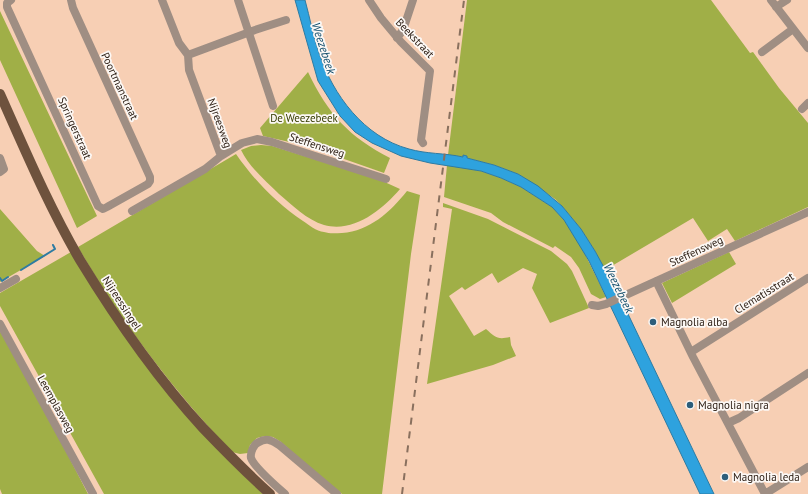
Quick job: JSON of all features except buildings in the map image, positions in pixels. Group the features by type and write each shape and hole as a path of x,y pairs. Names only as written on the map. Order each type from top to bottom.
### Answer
{"main road":[{"name":"Nijreessingel","path":"0,94 50,203 80,259 122,326 153,367 203,427 270,494"}],"street":[{"name":"Poortmanstraat","path":"71,0 73,8 150,176 150,180"},
{"name":"Nijreesweg","path":"132,211 205,169 221,156 189,70 188,55 179,43 162,0"},
{"path":"238,0 273,106"},
{"name":"Beekstraat","path":"369,0 380,18 407,50 430,71 421,140 423,143"},
{"path":"397,38 403,30 413,0"},
{"path":"771,0 808,48"},
{"path":"776,8 788,0"},
{"name":"Springerstraat","path":"9,2 7,7 98,206 103,209 107,207 148,184 150,180"},
{"path":"188,55 248,32 286,20"},
{"path":"762,52 793,29"},
{"name":"Steffensweg","path":"221,156 242,144 257,139 265,140 386,179"},
{"path":"0,158 4,168 0,172"},
{"name":"Steffensweg","path":"592,305 598,306 606,304 808,212"},
{"name":"Clematisstraat","path":"691,352 808,278"},
{"path":"0,288 16,279"},
{"path":"656,281 765,494 808,467"},
{"name":"Leemplasweg","path":"0,324 93,494"},
{"path":"728,423 739,418 808,373"},
{"path":"285,494 255,464 251,457 253,448 257,442 264,439 271,440 279,445 337,494"}],"green space":[{"path":"467,0 711,0 750,53 753,52 779,88 808,123 808,207 735,241 727,229 708,241 693,218 605,270 581,229 555,199 518,174 494,165 467,158 467,156 463,155 463,157 448,155"},
{"path":"0,11 97,216 77,228 0,60"},
{"name":"De Weezebeek","path":"308,72 323,100 341,123 363,142 390,158 384,173 307,146 263,136 260,128"},
{"path":"251,146 272,146 378,179 400,189 376,212 356,223 335,227 324,225 306,216 279,194 253,168 241,150"},
{"path":"236,154 258,182 284,207 313,228 326,233 342,233 362,229 379,219 394,206 407,191 420,195 411,254 382,494 342,494 281,442 273,437 265,436 257,438 250,445 248,453 240,454 232,452 189,404 149,354 112,302 78,247"},
{"path":"447,165 481,171 501,178 521,187 552,207 564,220 582,248 606,297 600,299 591,294 579,268 571,257 555,246 553,248 503,222 491,213 444,197"},
{"path":"443,203 488,219 551,251 567,264 572,271 589,308 550,323 532,288 537,274 523,268 498,283 492,273 465,290 462,287 449,296 474,336 486,329 496,337 510,337 511,345 516,356 493,365 427,384 452,209 443,207"},
{"path":"0,209 37,251 45,256 0,282"},
{"path":"71,252 229,461 263,494 104,494 0,306 0,293"},
{"path":"729,252 736,264 672,303 662,283"},
{"path":"0,331 42,405 88,494 2,494 0,489"}],"water":[{"path":"295,0 305,0 317,47 325,69 342,99 364,124 378,135 409,149 463,157 463,155 467,156 467,158 494,165 518,174 538,186 562,206 581,229 618,293 714,494 700,494 589,261 564,220 552,207 521,187 501,178 481,171 430,163 401,156 372,143 355,132 340,116 318,81"}],"waterway":[{"path":"21,270 55,249 53,245"},
{"path":"0,278 2,281 8,277"}],"railway":[{"path":"402,494 464,0"}],"place":[{"name":"Magnolia alba","path":"653,322"},
{"name":"Magnolia nigra","path":"690,405"},
{"name":"Magnolia leda","path":"725,477"}],"water label":[{"name":"Weezebeek","path":"324,48"},
{"name":"Weezebeek","path":"619,288"}]}
